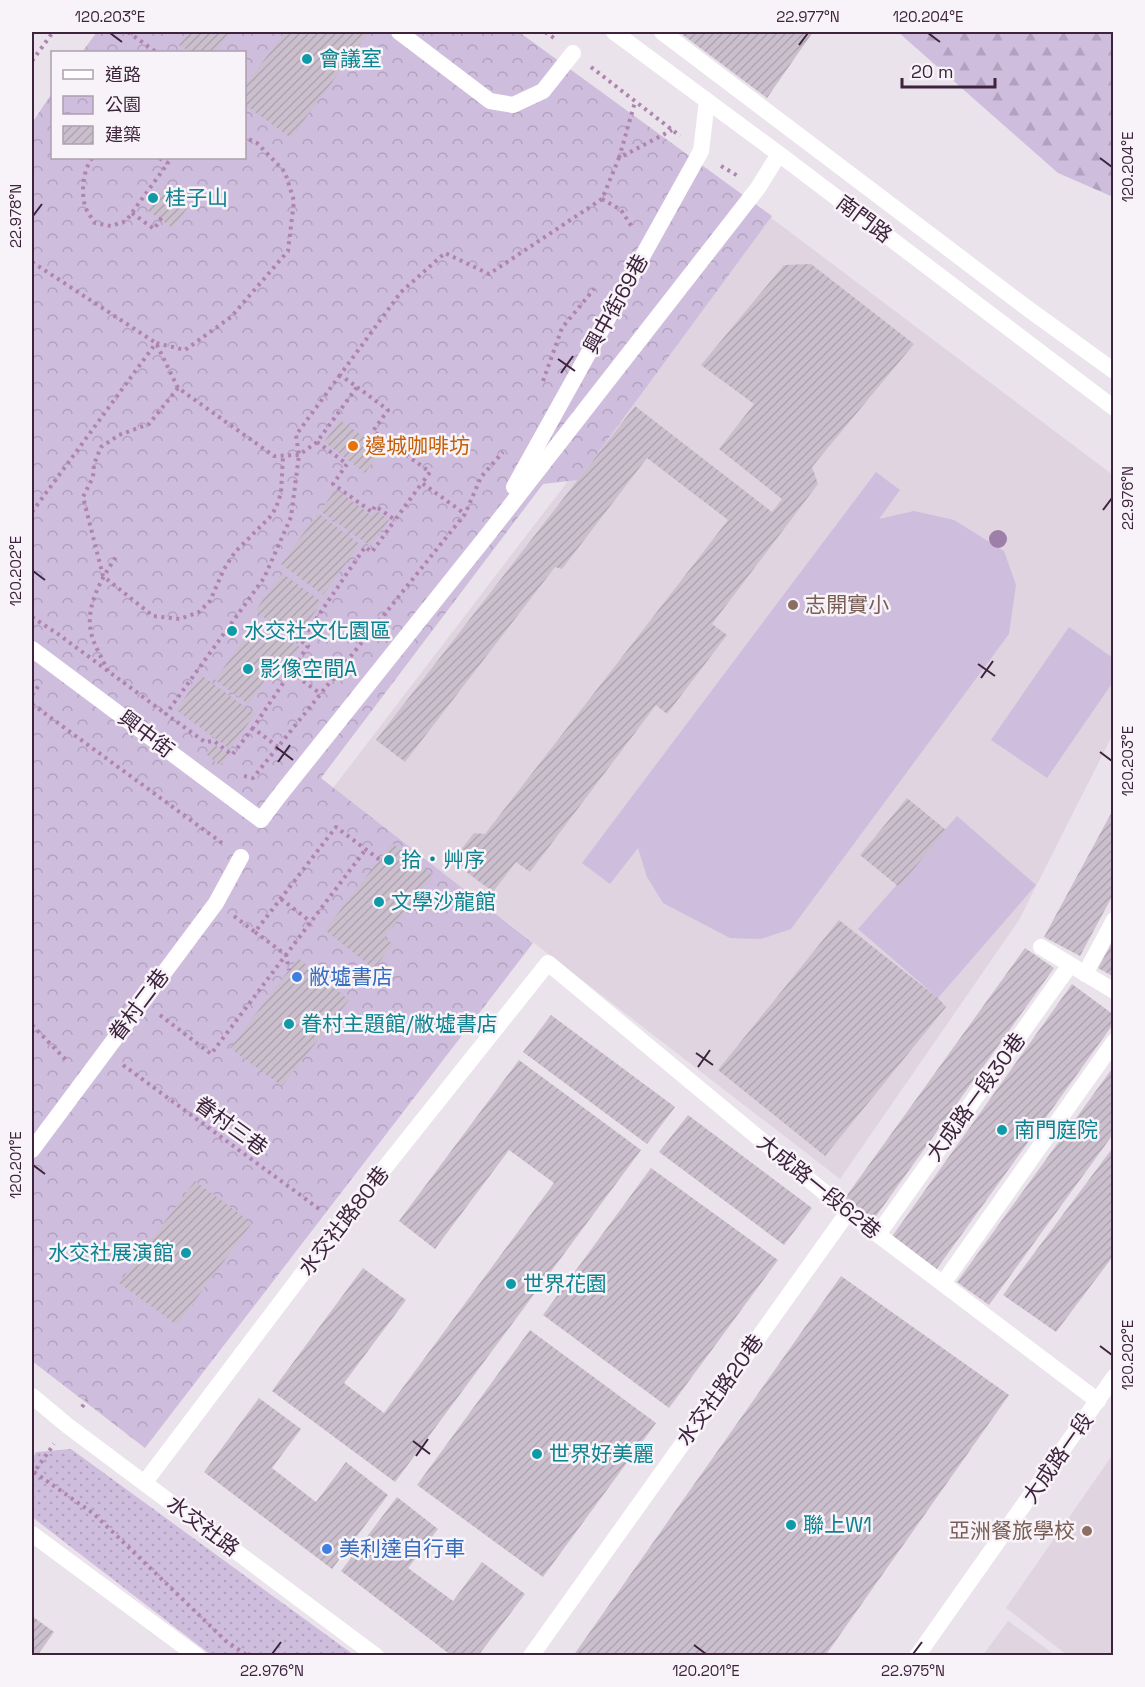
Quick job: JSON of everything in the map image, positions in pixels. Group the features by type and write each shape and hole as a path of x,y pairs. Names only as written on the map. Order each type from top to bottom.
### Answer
{"street":[{"path":"399,32 490,101 513,105 543,91 573,53"},
{"name":"南門路","path":"614,32 779,154 1113,408"},
{"name":"南門路","path":"662,32 1027,309 1113,371"},
{"name":"興中街69巷","path":"489,533 701,151 707,101"},
{"name":"興中街69巷","path":"261,820 489,533 758,188 779,154"},
{"name":"興中街","path":"32,649 261,820"},
{"name":"眷村二巷","path":"32,1150 216,903 241,857"},
{"path":"1085,974 1113,920"},
{"path":"1041,947 1113,991"},
{"name":"大成路一段62巷","path":"548,963 848,1212 1098,1401"},
{"name":"水交社路80巷","path":"144,1482 340,1224 548,963"},
{"name":"大成路一段30巷","path":"881,1230 1070,965"},
{"path":"946,1279 1113,1042"},
{"name":"水交社路20巷","path":"531,1656 848,1212"},
{"name":"大成路一段","path":"918,1656 1113,1377"},
{"name":"水交社路","path":"32,1396 68,1426 376,1656"},
{"path":"32,1534 197,1656"}],"path":[{"path":"32,61 53,32"},
{"path":"128,32 155,51"},
{"path":"545,32 672,130 618,158"},
{"path":"166,714 264,579 291,517 299,455 296,435 401,292 445,253 489,273 602,199 618,158 635,102"},
{"path":"32,262 156,344 185,350 231,317 288,251 294,201 285,172 257,144 246,138"},
{"path":"91,159 82,185 85,207 95,223 111,226 126,221 132,213 168,163 161,159"},
{"path":"720,165 738,176"},
{"path":"602,199 621,210 632,228"},
{"path":"132,213 154,229 162,217"},
{"path":"543,382 562,328 598,284"},
{"path":"156,344 178,388 274,456 299,455 317,442 357,387"},
{"path":"32,512 156,344"},
{"path":"32,617 205,742 214,741 232,754 253,728 308,646 301,641 365,547 372,552 430,472 373,431 388,410 340,375"},
{"path":"178,388 149,423 119,435 101,447 94,464 93,477 83,497 103,576 153,615 180,619 199,612 210,601 224,569 235,552 276,508 281,493 283,456"},
{"path":"317,442 347,464 333,484 372,512 375,506 395,520"},
{"path":"253,778 465,514 481,477 504,451"},
{"path":"422,483 465,514"},
{"path":"109,672 91,633 90,612 103,576 118,554"},
{"path":"291,672 321,694"},
{"path":"32,704 241,857"},
{"path":"253,728 278,747"},
{"path":"255,932 336,827 380,860"},
{"path":"142,1002 211,1054 366,849"},
{"path":"281,899 311,922"},
{"path":"216,903 286,955 289,970"},
{"path":"32,1025 84,1080"},
{"name":"眷村三巷","path":"105,1052 340,1224"},
{"path":"34,1472 94,1514 226,1641 248,1656"}],"shaded area":[{"name":"志開實小","path":"770,217 1113,475 1113,734 1019,920 840,1179 333,788"},
{"name":"亞洲餐旅學校","path":"1113,1454 1113,1655 1067,1655 1006,1608"},
{"path":"1008,1621 1055,1655 983,1655"}],"green space":[{"name":"水交社文化園區","path":"97,32 519,32 772,216 578,480 543,484 321,778 533,943 145,1448 32,1361 32,123 51,94 51,159 246,159 246,51 83,51"},
{"path":"898,32 1113,32 1113,197 1058,173"},
{"path":"876,472 900,490 879,519 914,511 954,520 1004,551 1016,585 1009,634 791,929 761,939 730,938 663,903 647,877 638,848 610,884 582,863"},
{"path":"1069,627 1113,658 1113,682 1047,778 991,740"},
{"path":"957,816 1036,885 938,998 858,929"},
{"path":"71,1449 354,1655 211,1655 32,1517 32,1459 36,1452"}],"building":[{"path":"190,32 230,32 216,51 188,51 179,45"},
{"name":"會議室","path":"285,32 369,32 291,138 246,105 246,84"},
{"path":"679,32 813,32 767,98"},
{"path":"166,185 191,203 173,228 148,211"},
{"path":"811,264 914,344 812,467 818,484 712,624 727,635 667,714 656,705 530,872 516,862 493,892 452,861 474,833 485,834 728,520 647,458 562,569 555,567 405,762 376,740 635,406 772,512 782,499 719,449 754,404 701,365 784,265"},
{"name":"邊城咖啡坊","path":"340,420 382,450 365,473 324,442"},
{"path":"336,489 372,516 376,510 389,520 370,546 320,511"},
{"path":"318,513 360,544 323,595 281,564"},
{"path":"282,573 322,602 295,640 255,611"},
{"name":"影像空間A","path":"271,627 300,647 287,664 280,659 248,704 215,680 247,635 259,644"},
{"path":"201,675 255,714 230,749 176,710"},
{"path":"214,744 228,755 220,766 206,754"},
{"path":"907,798 946,830 899,887 860,855"},
{"path":"1114,808 1114,893 1080,956 1044,937"},
{"name":"文學沙龍館","path":"392,843 433,875 384,938 393,944 374,969 325,930"},
{"path":"839,920 938,998 946,1007 825,1156 718,1070"},
{"path":"1114,939 1114,977 1098,968"},
{"name":"南門庭院","path":"1025,948 1054,968 874,1219 845,1198"},
{"name":"眷村主題館/敝墟書店","path":"298,958 349,1000 282,1086 230,1048"},
{"name":"南門庭院","path":"1072,984 1114,1015 1114,1023 936,1270 891,1238"},
{"path":"551,1015 675,1107 647,1144 523,1052"},
{"name":"世界花園","path":"519,1060 641,1150 395,1482 272,1391 363,1268 406,1300 344,1383 384,1413 554,1183 509,1150 435,1249 399,1221"},
{"name":"南門庭院","path":"1114,1066 1114,1133 989,1305 957,1282"},
{"path":"688,1115 812,1208 784,1245 659,1152"},
{"name":"南門庭院","path":"1114,1146 1114,1255 1056,1332 1003,1295"},
{"name":"世界好美麗","path":"651,1168 778,1260 669,1408 543,1315"},
{"name":"水交社展演館","path":"195,1181 252,1223 177,1325 119,1283"},
{"name":"聯上W1","path":"841,1276 1009,1395 825,1656 573,1656"},
{"name":"世界好美麗","path":"530,1330 656,1423 543,1577 417,1485"},
{"path":"259,1398 301,1429 272,1468 316,1502 346,1462 388,1495 332,1569 204,1472"},
{"path":"397,1497 438,1529 408,1568 453,1601 482,1562 525,1594 478,1656 452,1656 341,1571"},
{"path":"32,1616 54,1632 37,1656 32,1656"}],"place":[{"name":"會議室","path":"307,59"},
{"name":"桂子山","path":"153,198"},
{"name":"邊城咖啡坊","path":"353,446"},
{"name":"志開實小","path":"793,605"},
{"name":"水交社文化園區","path":"232,631"},
{"name":"影像空間A","path":"248,669"},
{"name":"拾・艸序","path":"389,860"},
{"name":"文學沙龍館","path":"379,902"},
{"name":"敝墟書店","path":"297,977"},
{"name":"眷村主題館/敝墟書店","path":"289,1024"},
{"name":"南門庭院","path":"1002,1130"},
{"name":"水交社展演館","path":"186,1253"},
{"name":"世界花園","path":"511,1284"},
{"name":"世界好美麗","path":"537,1454"},
{"name":"聯上W1","path":"791,1525"},
{"name":"亞洲餐旅學校","path":"1087,1531"},
{"name":"美利達自行車","path":"327,1549"}]}
